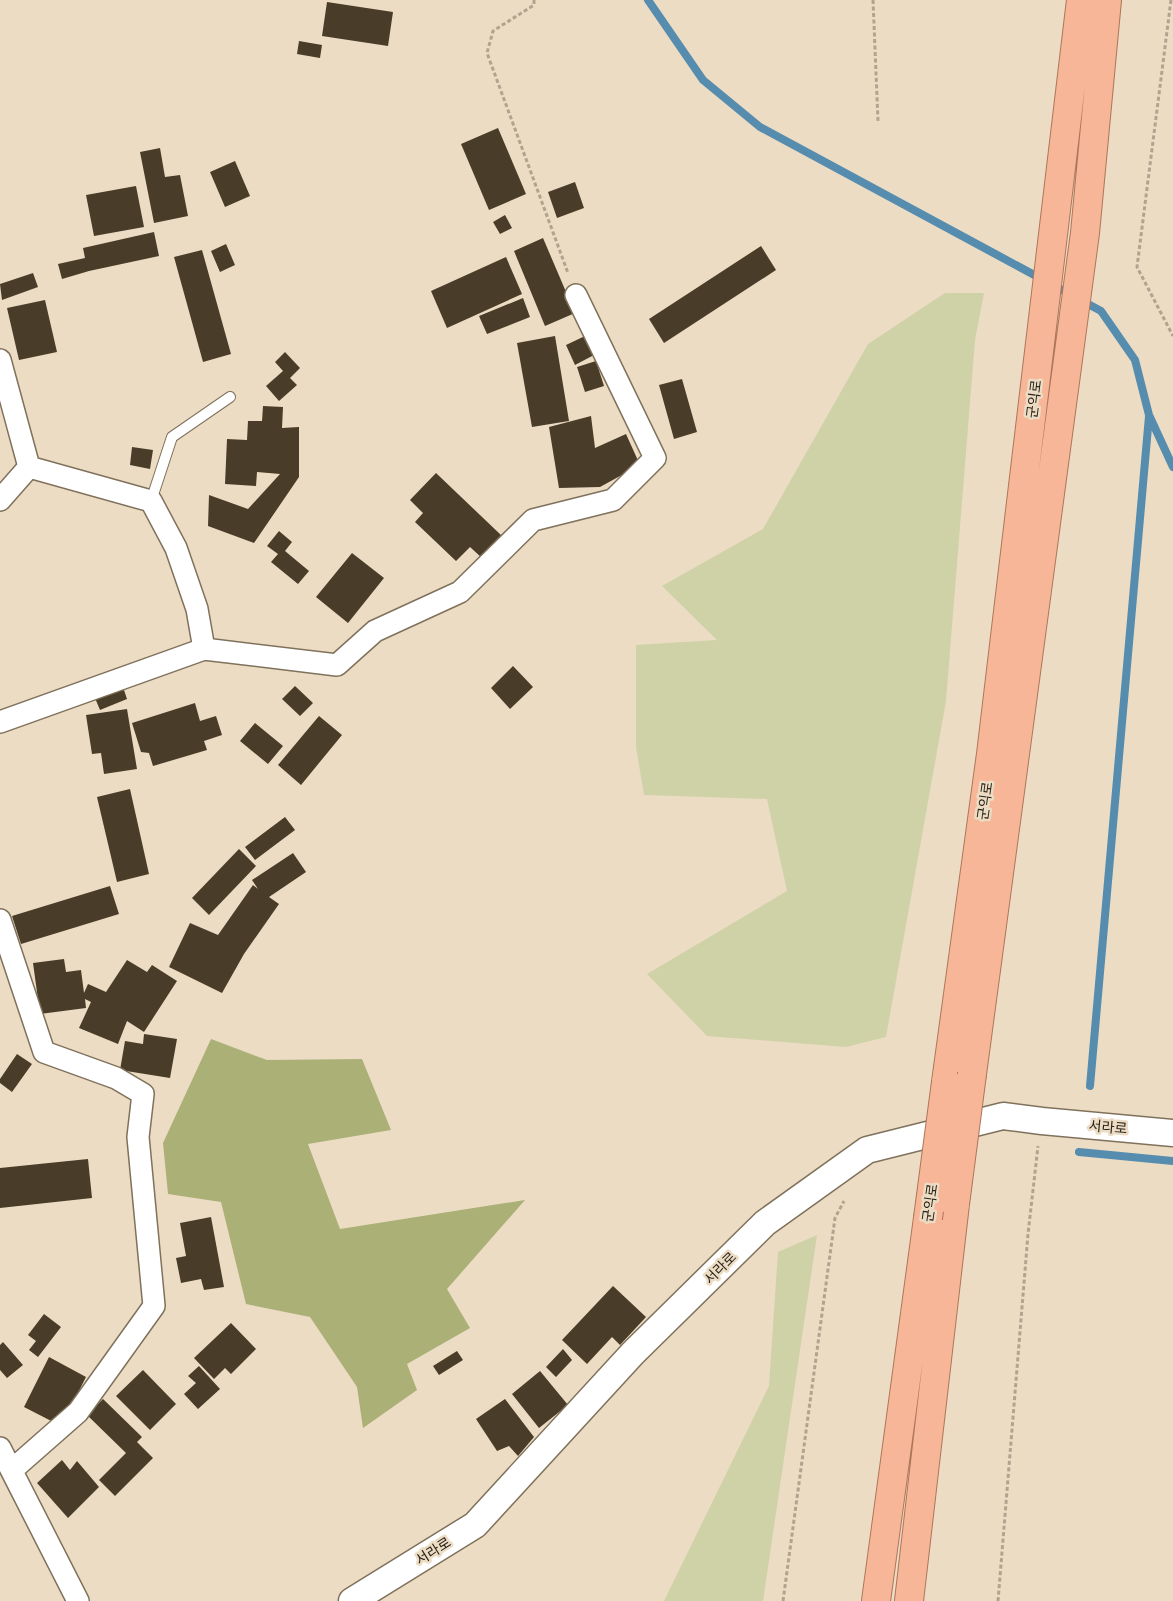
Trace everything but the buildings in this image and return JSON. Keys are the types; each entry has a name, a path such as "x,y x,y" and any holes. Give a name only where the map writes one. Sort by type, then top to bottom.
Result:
{"highway":[{"name":"군익로","path":"876,1601 992,744 1081,0"},
{"name":"군익로","path":"909,1601 955,1204 1084,233 1107,0"}],"street":[{"path":"0,722 204,649 337,665 375,632 460,592 532,520 613,500 655,458 576,295"},
{"path":"0,360 29,467"},
{"path":"29,467 151,502 176,548 197,609 204,649"},
{"path":"0,500 29,467"},
{"path":"0,920 44,1052 116,1078 143,1094 138,1137 154,1306 78,1412 6,1473"},
{"name":"서라로","path":"352,1601 475,1525 633,1353 765,1223 867,1150 1004,1116 1173,1133"},
{"path":"0,1448 6,1473 78,1601"}],"lane":[{"path":"151,502 172,437 230,397"}],"path":[{"path":"534,0 534,5 493,31 487,53 576,295"},
{"path":"873,0 878,121"},
{"path":"1171,0 1137,267 1173,336"},
{"path":"998,1601 1028,1234 1042,1121"},
{"path":"783,1601 836,1218 847,1192"}],"green space":[{"path":"945,293 984,293 975,340 946,701 886,1037 846,1047 707,1036 647,974 787,891 767,799 644,795 636,747 636,645 717,640 662,586 763,529 868,344"},
{"path":"211,1039 267,1060 362,1059 391,1130 308,1144 340,1229 525,1200 447,1289 470,1328 407,1364 417,1390 363,1428 357,1387 310,1317 246,1304 221,1202 168,1194 163,1143"},
{"path":"817,1235 763,1601 664,1601 769,1386 778,1252"}],"waterway":[{"path":"648,0 703,80 760,127 1101,311 1135,360 1149,415 1173,467"},
{"path":"1090,1086 1149,416"},
{"path":"1079,1152 1173,1161"}]}
